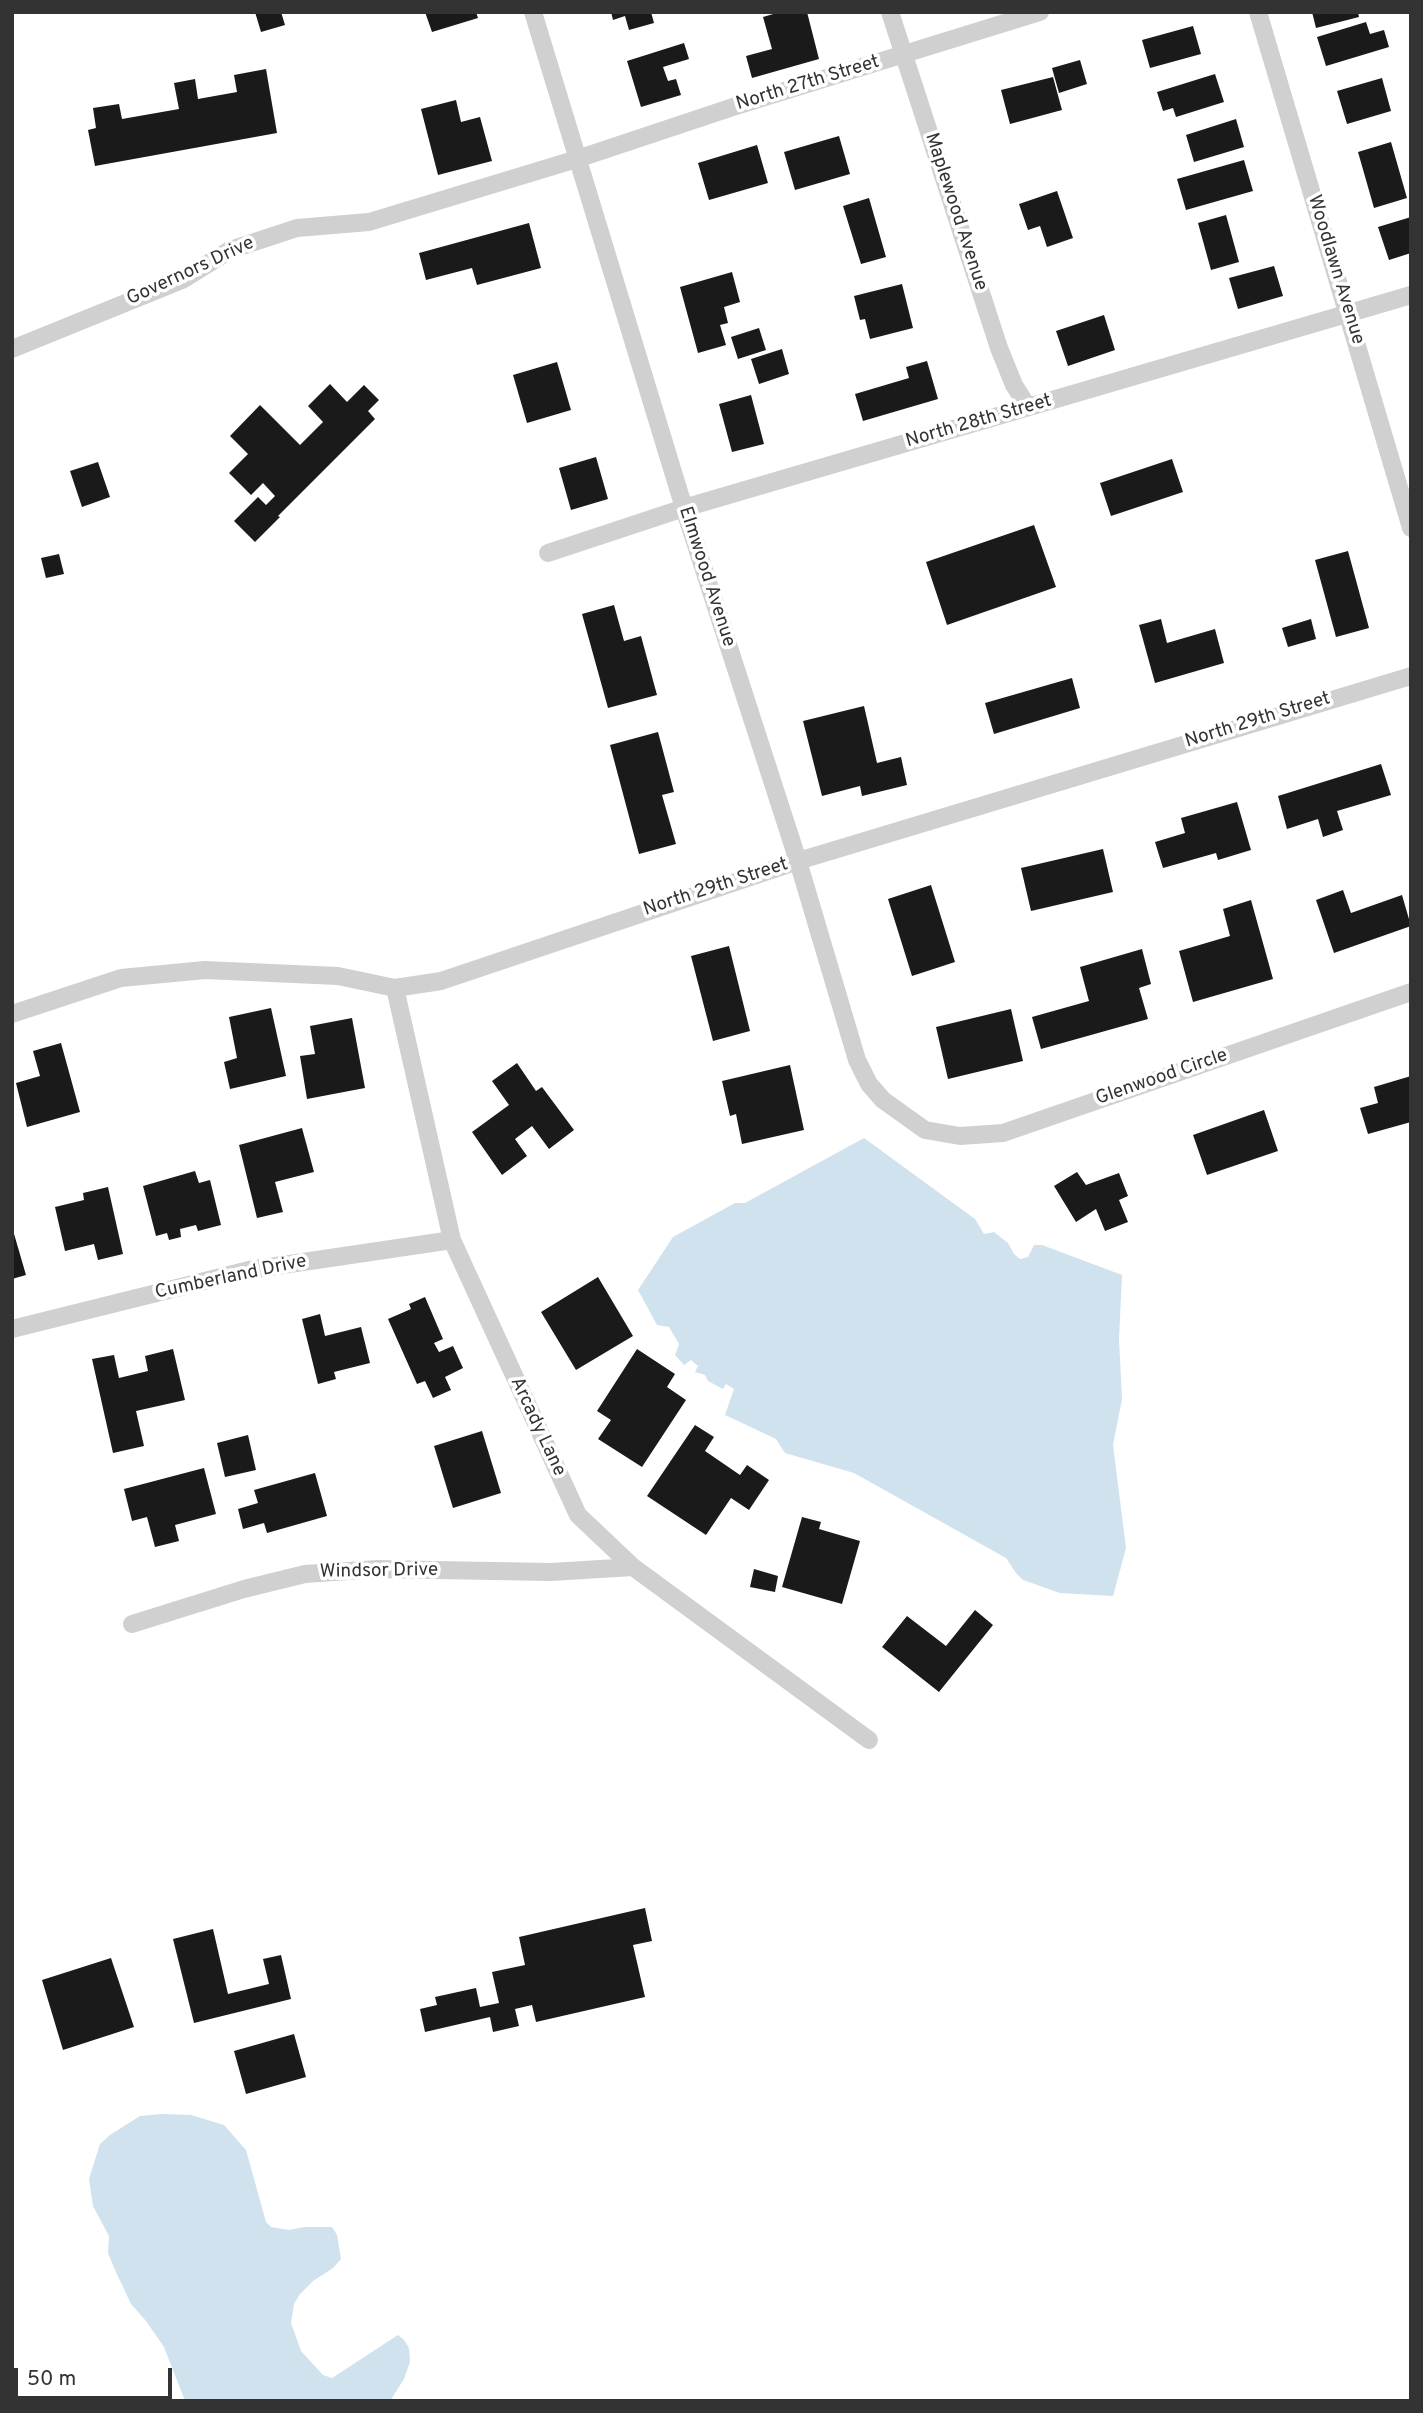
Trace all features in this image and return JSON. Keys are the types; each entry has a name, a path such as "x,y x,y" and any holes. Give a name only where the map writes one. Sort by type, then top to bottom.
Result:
{"street":[{"name":"Elmwood Avenue","path":"533,12 684,508 857,1060 869,1084 883,1100 911,1122"},
{"name":"Maplewood Avenue","path":"890,12 999,348 1014,385 1028,407"},
{"name":"North 27th Street","path":"577,159 736,106 1040,12"},
{"name":"Woodlawn Avenue","path":"1258,12 1411,528"},
{"name":"Governors Drive","path":"12,349 182,280 230,250 297,228 369,222 577,159"},
{"name":"North 28th Street","path":"548,553 684,508 1411,295"},
{"name":"North 29th Street","path":"12,1014 121,978 205,970 338,976 395,988 441,981 797,862 1411,676"},
{"name":"Arcady Lane","path":"395,988 452,1240 578,1514 633,1566 869,1740"},
{"name":"Glenwood Circle","path":"911,1122 925,1130 960,1136 1003,1133 1411,992"},
{"name":"Cumberland Drive","path":"12,1329 249,1270 452,1240"},
{"name":"Windsor Drive","path":"132,1625 305,1574 378,1569 551,1572 633,1566"}],"water":[{"path":"864,1138 975,1219 984,1234 994,1232 1008,1243 1020,1259 1028,1257 1034,1245 1042,1245 1122,1275 1119,1339 1122,1399 1113,1445 1126,1548 1113,1596 1060,1593 1023,1580 1006,1558 854,1473 785,1453 776,1439 725,1415 734,1389 726,1384 723,1389 708,1381 705,1375 695,1372 698,1366 691,1360 684,1365 675,1355 679,1344 669,1327 657,1325 638,1290 673,1237 735,1203 745,1203"},
{"path":"191,2115 224,2125 246,2150 266,2222 271,2227 289,2230 332,2227 337,2235 341,2259 300,2294 294,2304 291,2323 301,2351 323,2375 332,2378 398,2335 409,2348 410,2362 404,2379 390,2401 185,2401 164,2347 131,2304 115,2270 108,2253 109,2236 93,2206 89,2179 100,2144 110,2135 140,2116"}],"building":[{"path":"255,12 281,12 285,25 261,32"},
{"path":"425,12 476,12 478,18 432,32"},
{"path":"611,12 651,12 654,23 629,30 625,16 613,20"},
{"path":"780,12 807,12 819,59 752,78 746,56 772,49 763,17"},
{"path":"1312,12 1358,12 1359,17 1316,28"},
{"path":"1366,22 1370,34 1384,30 1389,47 1326,66 1317,37"},
{"path":"1193,26 1201,54 1150,68 1142,40"},
{"path":"684,43 689,59 663,67 668,81 676,79 681,95 641,107 627,61"},
{"path":"1080,60 1087,84 1059,93 1052,68"},
{"path":"266,69 277,133 95,166 88,130 96,128 93,108 119,104 122,119 179,109 174,83 195,79 198,99 237,92 234,75"},
{"path":"1215,74 1224,102 1176,117 1173,108 1163,111 1157,92"},
{"path":"1053,77 1062,110 1010,124 1001,90"},
{"path":"1382,78 1391,111 1347,124 1337,91"},
{"path":"456,100 461,122 480,117 492,161 438,175 421,109"},
{"path":"1236,119 1244,147 1194,162 1186,135"},
{"path":"839,136 850,174 795,190 784,152"},
{"path":"1391,142 1407,198 1374,208 1358,152"},
{"path":"757,145 768,183 709,200 698,163"},
{"path":"1244,160 1253,191 1186,210 1177,179"},
{"path":"1057,191 1073,238 1047,247 1040,226 1028,230 1019,204"},
{"path":"869,198 886,257 861,264 843,206"},
{"path":"1226,215 1239,262 1211,270 1198,223"},
{"path":"1411,217 1411,253 1389,260 1378,227"},
{"path":"529,223 541,268 477,285 472,268 426,280 419,253"},
{"path":"1274,266 1283,296 1238,309 1229,278"},
{"path":"732,272 740,302 724,307 728,323 720,325 726,345 698,353 680,287"},
{"path":"902,284 913,328 870,339 865,319 860,320 854,296"},
{"path":"1104,315 1115,350 1068,366 1056,331"},
{"path":"759,328 766,350 738,359 731,337"},
{"path":"782,349 789,374 759,384 751,359"},
{"path":"927,361 938,399 863,421 855,394 909,378 906,367"},
{"path":"557,362 571,410 527,423 513,375"},
{"path":"330,384 347,402 364,385 379,400 368,411 375,419 255,542 234,521 258,497 266,505 275,496 263,483 251,495 229,473 248,454 230,436 260,405 300,445 323,422 308,406"},
{"path":"751,395 764,444 732,452 719,404"},
{"path":"596,457 608,499 571,510 559,468"},
{"path":"1172,459 1183,492 1111,516 1100,483"},
{"path":"98,462 110,497 82,507 70,471"},
{"path":"1034,525 1056,587 947,625 926,562"},
{"path":"1348,551 1369,628 1336,637 1315,560"},
{"path":"59,554 64,574 46,578 41,558"},
{"path":"614,605 624,641 641,636 657,695 608,708 582,614"},
{"path":"1161,619 1167,643 1215,629 1224,663 1155,683 1139,625"},
{"path":"1311,619 1316,639 1288,647 1282,628"},
{"path":"1072,678 1080,708 994,734 985,703"},
{"path":"864,706 877,763 901,757 907,785 862,796 860,786 822,796 803,721"},
{"path":"658,732 674,792 662,795 676,844 639,854 610,745"},
{"path":"1381,764 1391,795 1337,811 1343,830 1323,837 1318,819 1287,829 1278,796"},
{"path":"1237,802 1251,850 1218,860 1216,853 1163,868 1155,842 1185,833 1181,818"},
{"path":"1103,849 1113,892 1031,911 1021,868"},
{"path":"931,885 955,962 912,976 888,899"},
{"path":"1343,890 1351,913 1402,895 1411,926 1334,953 1316,900"},
{"path":"1251,900 1273,979 1193,1002 1179,951 1230,936 1223,909"},
{"path":"729,946 750,1031 713,1041 691,956"},
{"path":"1142,949 1151,984 1139,988 1148,1019 1041,1049 1032,1017 1089,1001 1080,967"},
{"path":"271,1008 286,1076 230,1089 224,1062 237,1058 229,1017"},
{"path":"1011,1009 1023,1061 948,1079 936,1027"},
{"path":"352,1018 365,1088 307,1099 300,1056 315,1054 310,1026"},
{"path":"61,1043 80,1112 27,1127 16,1083 40,1076 33,1051"},
{"path":"517,1063 536,1091 542,1087 574,1130 549,1149 532,1126 515,1139 527,1156 502,1175 472,1132 509,1105 492,1081"},
{"path":"790,1065 804,1130 742,1144 736,1114 730,1116 722,1081"},
{"path":"1411,1076 1411,1122 1368,1134 1360,1108 1378,1103 1374,1087"},
{"path":"1264,1110 1278,1151 1207,1175 1193,1135"},
{"path":"302,1128 314,1172 275,1182 283,1212 257,1218 239,1145"},
{"path":"195,1171 199,1183 210,1180 221,1225 198,1231 196,1225 180,1229 181,1237 169,1240 167,1233 156,1236 143,1186"},
{"path":"1077,1172 1086,1185 1119,1173 1128,1196 1119,1200 1128,1222 1105,1231 1096,1209 1076,1222 1054,1186"},
{"path":"108,1187 123,1254 98,1260 94,1244 65,1251 55,1207 84,1200 83,1193"},
{"path":"12,1227 26,1275 12,1279"},
{"path":"598,1277 633,1336 576,1370 541,1312"},
{"path":"425,1297 443,1339 434,1343 439,1352 453,1346 463,1368 445,1377 451,1390 433,1398 425,1381 417,1384 388,1319 411,1309 409,1304"},
{"path":"320,1314 325,1336 361,1327 370,1363 334,1372 336,1379 318,1384 302,1319"},
{"path":"173,1349 185,1400 136,1411 144,1446 113,1453 92,1359 114,1355 119,1378 148,1371 145,1356"},
{"path":"637,1349 675,1374 667,1387 686,1400 642,1467 598,1439 611,1420 597,1411"},
{"path":"695,1425 714,1437 705,1451 740,1475 747,1465 769,1480 749,1510 731,1498 706,1535 647,1496"},
{"path":"482,1431 501,1493 453,1508 434,1446"},
{"path":"248,1435 256,1470 225,1477 217,1443"},
{"path":"204,1468 216,1514 175,1525 179,1541 155,1547 147,1517 132,1521 124,1489"},
{"path":"315,1473 327,1516 267,1533 264,1523 243,1529 238,1509 258,1503 254,1490"},
{"path":"802,1517 821,1522 819,1529 860,1541 842,1604 782,1587"},
{"path":"754,1569 778,1576 775,1592 750,1587"},
{"path":"975,1610 993,1625 939,1692 882,1647 907,1616 946,1646"},
{"path":"645,1908 652,1941 633,1945 645,1997 536,2022 532,2005 515,2009 519,2026 493,2032 490,2017 425,2032 420,2009 437,2005 435,1997 476,1988 480,2007 499,2003 492,1972 525,1965 519,1937"},
{"path":"213,1929 228,1994 269,1984 263,1959 281,1955 291,1999 194,2023 173,1939"},
{"path":"111,1958 134,2027 63,2050 42,1980"},
{"path":"294,2034 306,2077 246,2094 234,2051"}]}
